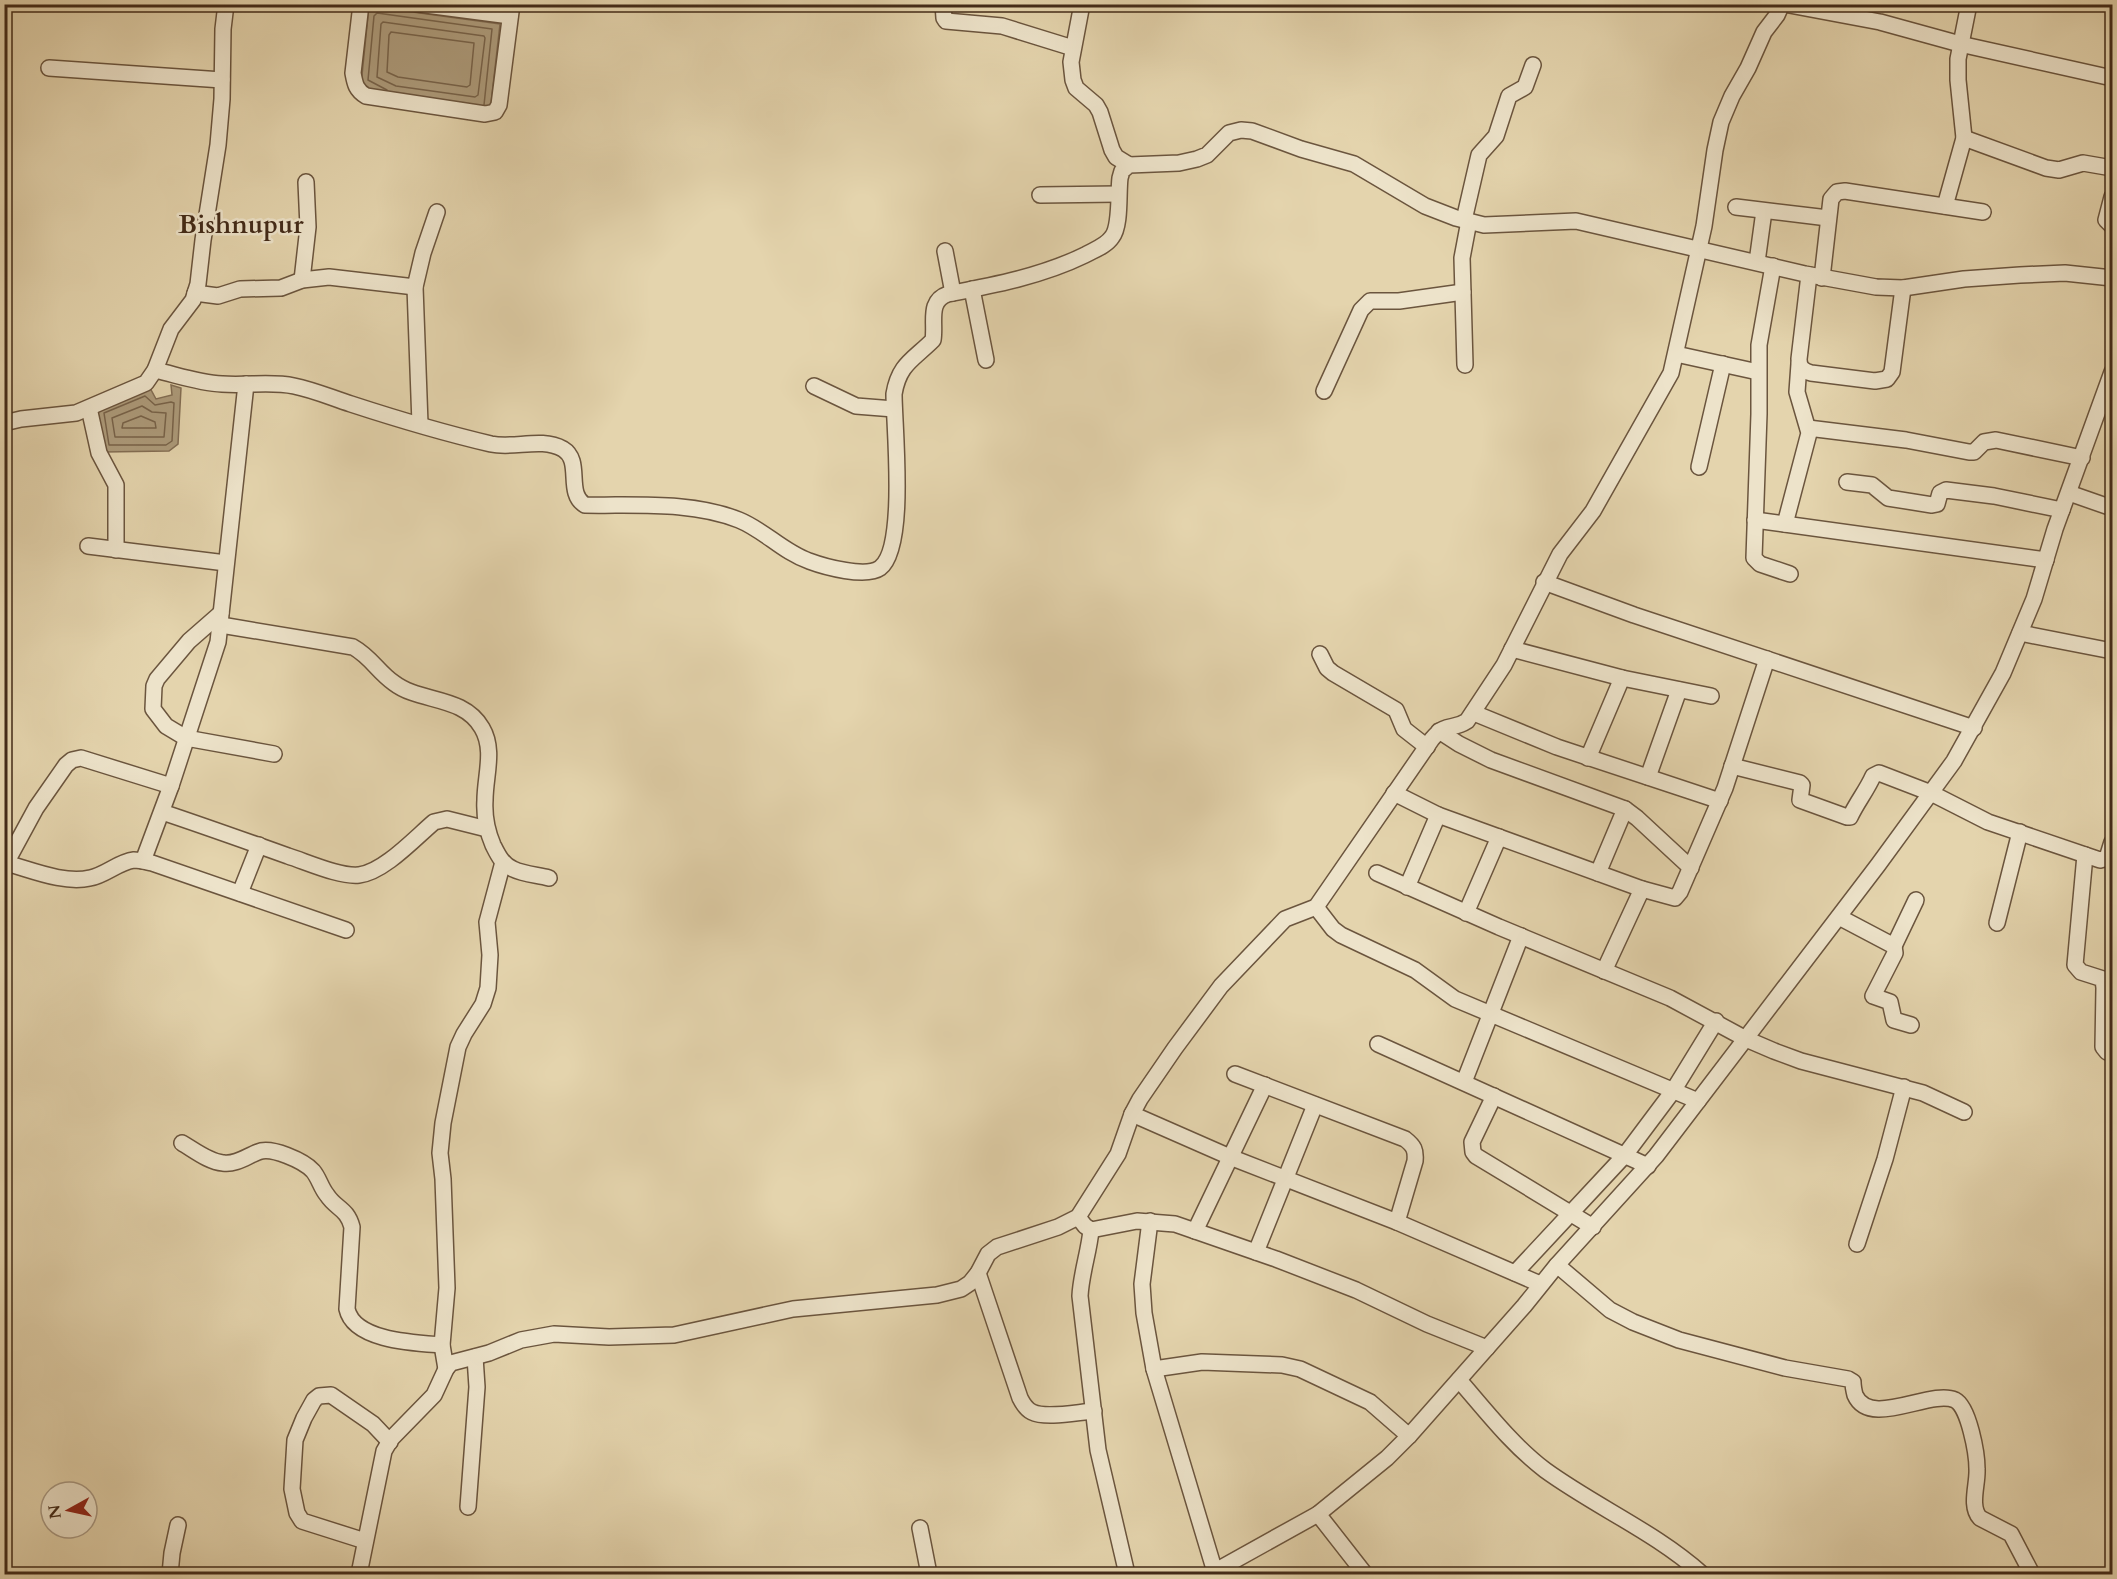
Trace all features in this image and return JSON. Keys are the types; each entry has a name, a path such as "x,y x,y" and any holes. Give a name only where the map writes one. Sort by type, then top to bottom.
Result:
{"street":[{"path":"4,423 65,415 88,408 146,383 155,370 171,328 193,300 198,284 202,240 218,145 226,4"},
{"path":"361,4 353,73 359,92 366,96 485,114 495,112 499,105 511,10 417,4"},
{"path":"943,4 946,21 1002,26 1073,48"},
{"path":"1082,4 1071,62 1076,88 1096,105 1112,150 1116,157 1129,165 1179,163 1197,159 1207,155 1229,133 1252,130 1302,149 1354,164 1425,206 1484,225 1576,221 1815,276 1876,287 1903,288 1964,279 2065,273 2112,278"},
{"path":"359,1575 384,1451 434,1395 451,1363 538,1336 554,1334 637,1338 674,1335 794,1309 937,1295 960,1289 970,1283 988,1254 997,1247 1058,1227 1078,1217 1118,1154 1132,1114 1175,1048 1221,986 1285,920 1316,908 1439,730 1446,726 1461,725 1467,721 1490,689 1560,554 1593,511 1671,373 1699,249 1714,150 1722,122 1732,96 1764,32 1783,4 1880,22 1960,44 2112,78"},
{"path":"1945,206 1965,138 1958,80 1960,44 1969,4"},
{"path":"1465,365 1463,247 1479,155 1496,136 1509,96 1525,87 1533,65"},
{"path":"49,68 222,80"},
{"path":"1965,138 2046,168 2059,170 2083,163 2112,168"},
{"path":"155,370 220,384 277,383 298,387 494,444 545,444 561,448 569,453 576,494 579,501 585,505 664,506 723,515 741,521 785,550 808,561 835,569 874,571 882,567 889,556 896,533 894,409 897,378 902,368 933,340 935,302 941,296 1049,271 1102,246 1112,238 1117,228 1118,194 1122,171 1129,165"},
{"path":"302,280 308,227 306,182"},
{"path":"1785,524 1804,456 1808,428 1797,392 1799,364 1833,195 1840,191 1983,212"},
{"path":"1040,195 1118,194"},
{"path":"2112,197 2106,220 2112,226"},
{"path":"1736,207 1828,218"},
{"path":"1757,262 1764,210"},
{"path":"420,424 415,287 423,253 437,212"},
{"path":"945,251 953,293"},
{"path":"1773,266 1759,345 1756,561 1790,574"},
{"path":"195,293 218,296 240,289 281,288 302,280 329,277 415,287"},
{"path":"1799,364 1810,373 1875,381 1887,379 1892,372 1903,288"},
{"path":"972,289 986,360"},
{"path":"1324,391 1365,304 1370,301 1399,301 1463,292"},
{"path":"1676,354 1758,372"},
{"path":"1699,467 1723,364"},
{"path":"1150,1221 1142,1284 1144,1313 1154,1369 1213,1574 1318,1514 1387,1458 1409,1436 1460,1380 1540,1284 1648,1166 1839,916 1954,761 2003,673 2034,599 2062,510 2112,372"},
{"path":"142,861 162,812 218,642 246,384"},
{"path":"814,386 856,406 894,409"},
{"path":"88,408 99,453 116,485 116,550"},
{"path":"1808,428 1906,440 1969,452 1974,452 1988,441 1996,440 2082,458"},
{"path":"1847,482 1872,485 1888,498 1932,505 1937,504 1940,493 1946,490 1994,496 2062,510"},
{"path":"2069,493 2112,508"},
{"path":"1755,520 2046,560"},
{"path":"88,546 225,563"},
{"path":"1544,582 1634,615 1974,728"},
{"path":"274,754 186,738 166,726 153,709 154,686 189,641 221,619 352,647 365,653 394,684 459,707 470,714 482,727 488,743 484,800 488,830 499,858 514,870 549,878"},
{"path":"2020,633 2112,651"},
{"path":"1512,649 1622,678 1711,696"},
{"path":"1320,654 1327,668 1333,673 1396,710 1404,729 1427,747"},
{"path":"1394,793 1438,815 1642,889 1676,898 1720,801 1767,659"},
{"path":"1588,758 1622,678"},
{"path":"1648,777 1679,690"},
{"path":"1474,713 1557,747 1720,801"},
{"path":"1439,730 1459,744 1491,760 1624,809 1638,818 1691,868"},
{"path":"171,786 81,758 72,759 36,808 5,865 68,879 88,879 134,860 153,863 346,930"},
{"path":"1732,766 1800,783 1802,785 1800,800 1846,817 1850,817 1858,800 1869,787 1873,776 1882,774 1930,793 1978,818 2100,860 2106,860 2112,844"},
{"path":"1598,873 1624,809"},
{"path":"162,812 343,874 358,875 372,872 434,822 441,819 488,830"},
{"path":"1407,887 1438,815"},
{"path":"1997,923 2020,832"},
{"path":"1466,913 1499,837"},
{"path":"240,893 258,845"},
{"path":"2085,855 2075,965 2081,972 2103,979 2103,1047 2112,1054"},
{"path":"446,1369 442,1345 447,1288 440,1153 443,1123 458,1047 483,1004 488,988 490,955 487,922 503,862"},
{"path":"1377,873 1466,913 1670,998 1746,1039 1801,1061 1923,1093 1964,1112"},
{"path":"1605,971 1642,889"},
{"path":"1911,1025 1894,1020 1890,1002 1873,996 1895,953 1894,946 1916,900"},
{"path":"1316,908 1341,935 1415,970 1455,999 1698,1101"},
{"path":"1839,916 1894,946"},
{"path":"1464,1082 1521,936"},
{"path":"1515,1273 1625,1155 1673,1091 1716,1022"},
{"path":"1378,1044 1648,1166"},
{"path":"1235,1074 1405,1139 1412,1144 1416,1151 1415,1161 1397,1222"},
{"path":"1195,1231 1265,1085"},
{"path":"1857,1244 1885,1159 1904,1087"},
{"path":"1494,1096 1472,1142 1473,1152 1593,1227"},
{"path":"1256,1252 1315,1105"},
{"path":"1132,1114 1230,1157 1397,1222 1540,1284"},
{"path":"182,1143 221,1163 230,1164 263,1150 279,1152 313,1171 328,1198 345,1211 350,1218 352,1227 347,1309 354,1324 364,1330 404,1342 442,1345"},
{"path":"1078,1217 1091,1230 1150,1221 1175,1224 1356,1290 1427,1324 1487,1348"},
{"path":"1091,1230 1080,1296 1098,1450 1127,1575"},
{"path":"1557,1265 1610,1310 1633,1322 1679,1340 1746,1358 1848,1379 1853,1382 1856,1396 1862,1404 1878,1409 1894,1409 1911,1403 1936,1399 1957,1401 1967,1417 1975,1454 1976,1513 1980,1518 2011,1534 2028,1572"},
{"path":"978,1273 1024,1406 1040,1415 1094,1411"},
{"path":"468,1507 477,1387 475,1357"},
{"path":"1154,1369 1202,1362 1282,1365 1300,1369 1370,1402 1409,1436"},
{"path":"1460,1380 1509,1437 1538,1464 1593,1502 1656,1538 1702,1575"},
{"path":"365,1540 302,1521 297,1513 292,1489 296,1434 314,1400 319,1396 331,1395 373,1424 390,1442"},
{"path":"1318,1514 1365,1575"},
{"path":"170,1575 178,1526"},
{"path":"920,1528 928,1575"}],"water":[{"path":"369,6 500,24 490,112 392,99 361,85"},
{"path":"171,385 181,388 178,444 169,451 104,452 96,409 150,388 156,399 172,395"}],"district":[{"name":"Bishnupur","path":"241,224"}]}
